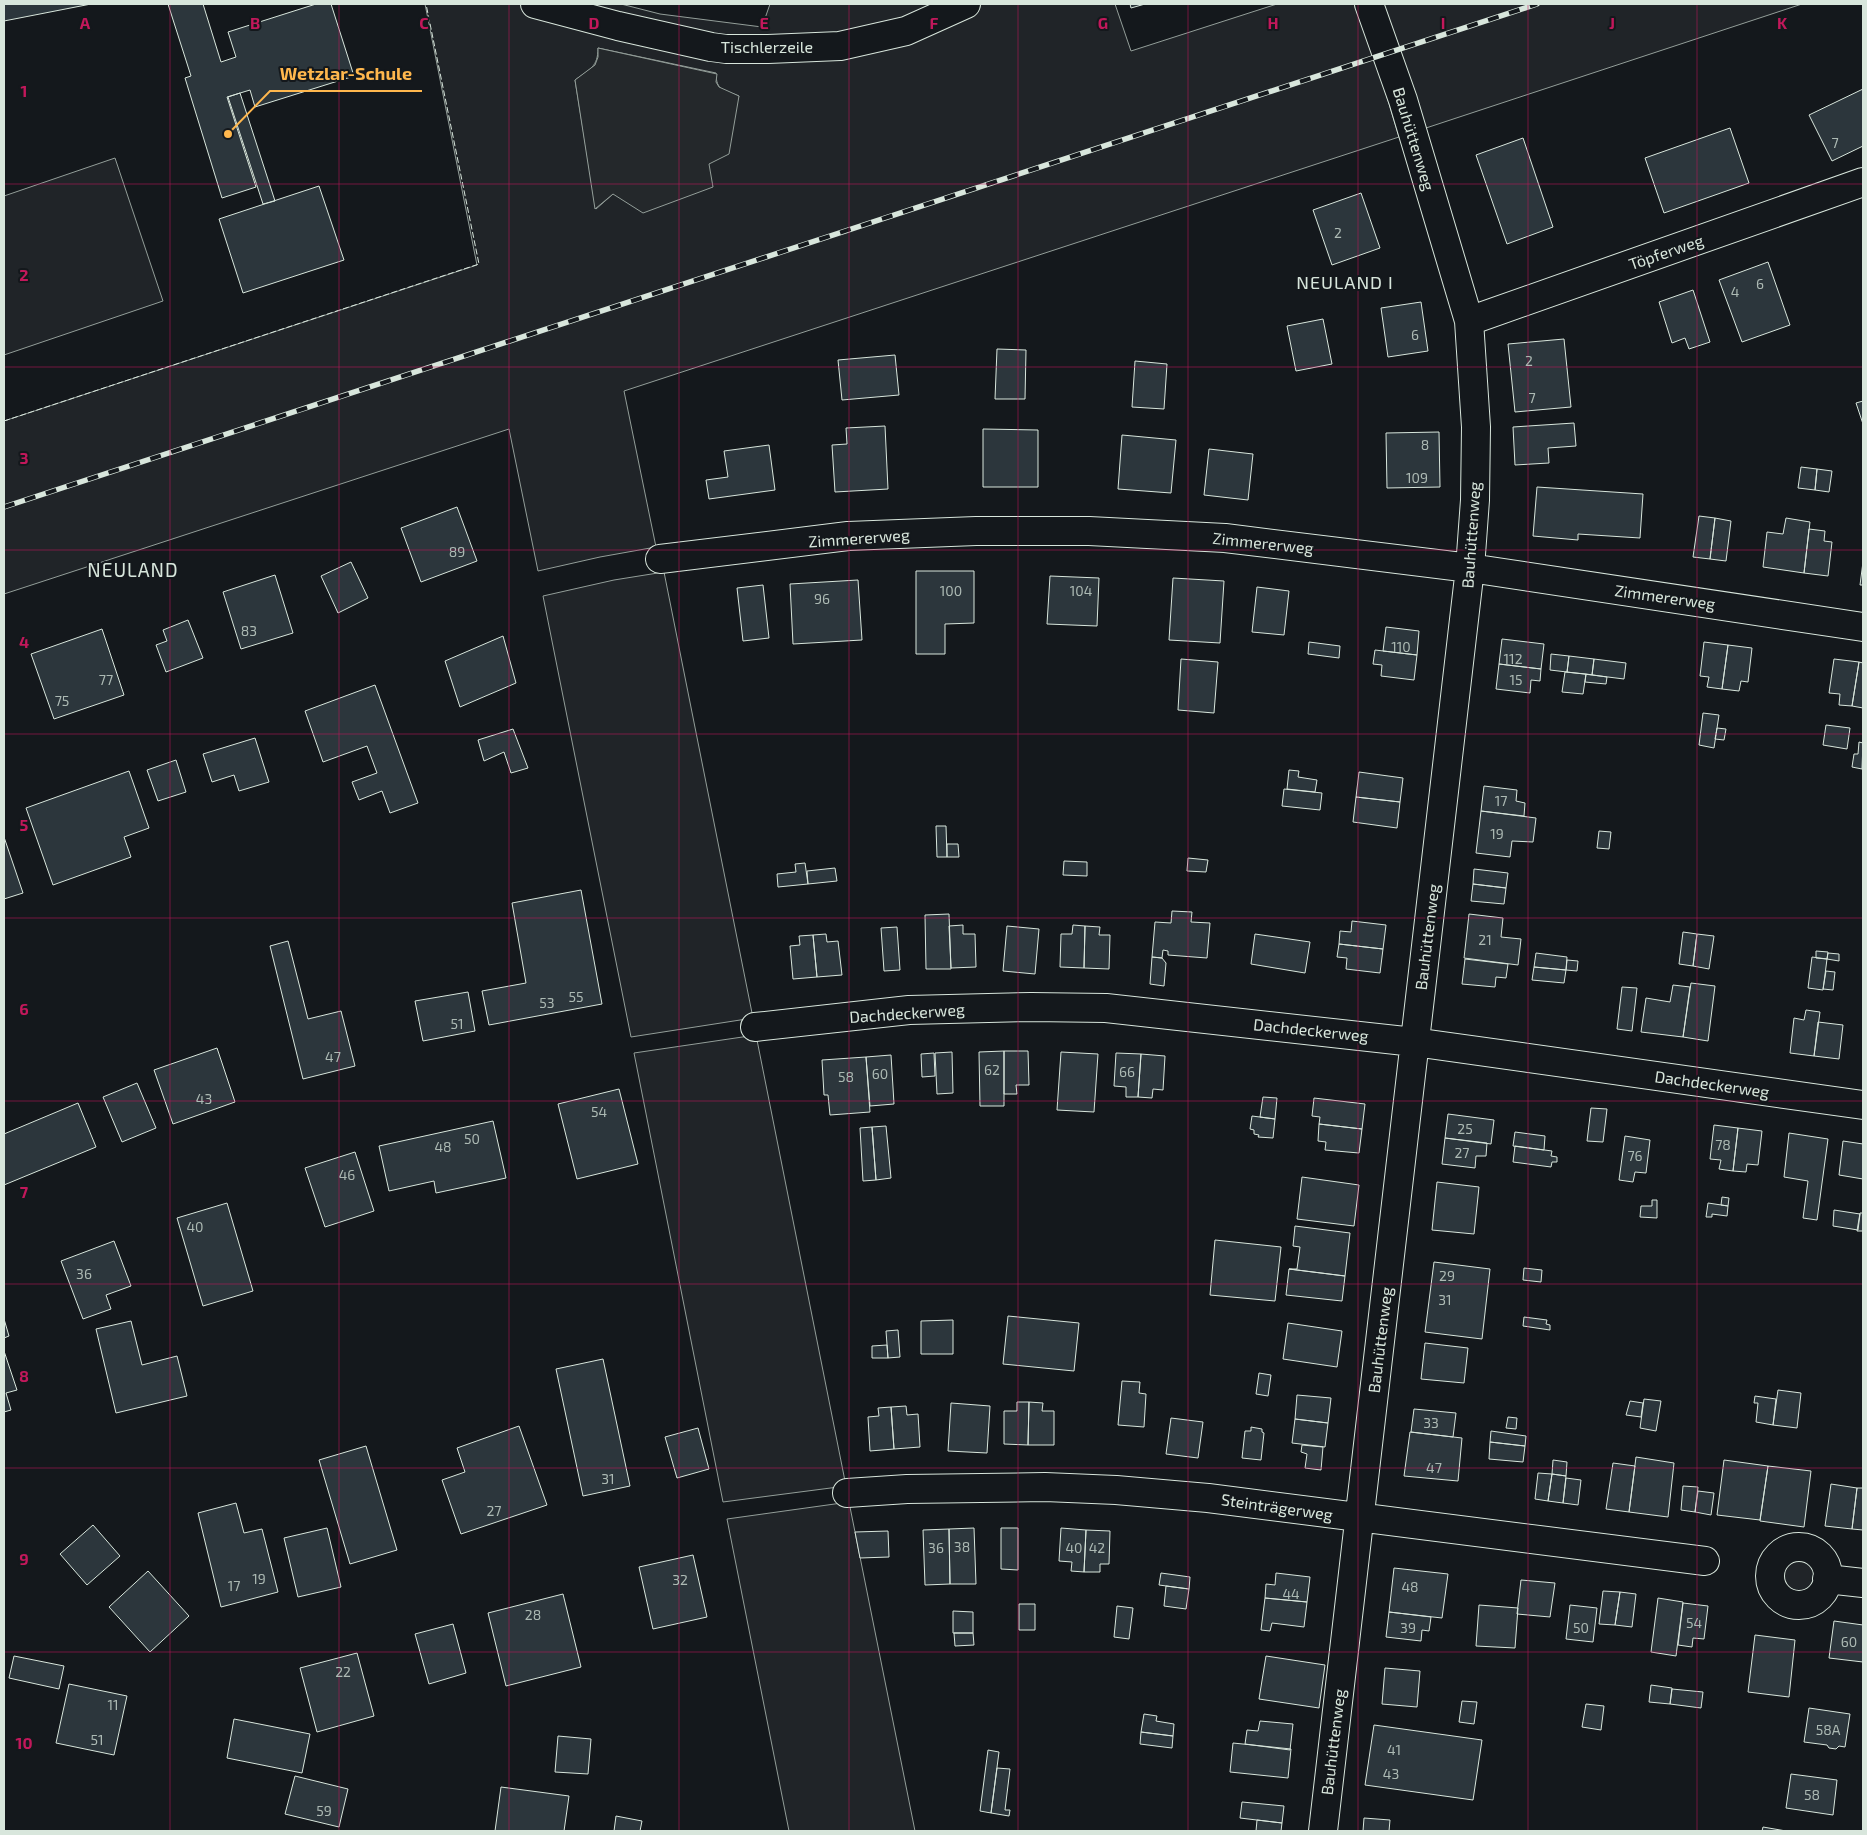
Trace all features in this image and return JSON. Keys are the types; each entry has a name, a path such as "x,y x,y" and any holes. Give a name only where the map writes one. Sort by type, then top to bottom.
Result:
{"street":[{"name":"Tischlerzeile","path":"535,4 618,26 726,49 840,46 906,31 966,4"},
{"name":"Bauhüttenweg","path":"1323,1831 1470,568 1475,500 1476,427 1469,321 1387,53 1369,4"},
{"name":"Töpferweg","path":"1469,321 1863,182"},
{"name":"Zimmererweg","path":"660,559 848,536 976,531 1088,530 1225,538 1470,568 1863,627"},
{"name":"Dachdeckerweg","path":"755,1026 909,1010 1031,1007 1106,1008 1414,1042 1863,1105"},
{"name":"Steinträgerweg","path":"847,1493 937,1488 1045,1487 1098,1489 1208,1498 1705,1561"},
{"path":"1827,1579 1863,1583"}],"shaded area":[{"path":"425,4 621,4 660,14 762,27 770,4 1115,4 1131,51 1277,4 1359,4 1399,137 624,391 656,547 538,571 509,429 4,594 4,421 477,265","holes":["598,48 716,73 719,87 739,96 709,164 613,194 596,209 575,80 595,64"]},
{"path":"1378,4 1802,4 1423,129"},
{"path":"598,48 717,74 716,82 719,87 739,96 729,154 709,164 713,187 643,213 613,194 595,209 575,80 595,65 598,57"},
{"path":"115,158 163,301 4,355 4,196"},
{"path":"664,572 753,1018 631,1037 543,596 614,580"},
{"path":"756,1035 846,1486 723,1502 634,1053"},
{"path":"849,1502 915,1831 789,1831 727,1519"},
{"path":"1800,1556 1814,1562 1820,1576 1814,1590 1800,1596 1786,1590 1780,1576 1786,1562"}],"building":[{"path":"4,4 91,4 4,21"},
{"path":"168,4 203,4 221,62 236,57 228,32 316,4 331,4 354,76 255,107 250,90 227,97 256,187 222,198 185,78 191,76"},
{"path":"1130,4 1145,4 1131,8"},
{"path":"1863,89 1863,146 1832,161 1809,115"},
{"path":"240,93 275,201 263,204 228,97"},
{"path":"1730,128 1749,183 1664,213 1645,158"},
{"path":"1523,138 1553,227 1507,244 1476,155"},
{"path":"319,186 344,260 243,293 219,219"},
{"path":"1361,193 1380,248 1332,265 1313,210"},
{"path":"1768,262 1790,325 1742,342 1719,280"},
{"path":"1693,290 1710,342 1689,349 1685,338 1672,343 1659,302"},
{"path":"1421,302 1428,351 1388,357 1381,308"},
{"path":"1323,319 1332,364 1296,371 1287,326"},
{"path":"1564,339 1571,407 1515,412 1508,344"},
{"path":"997,349 1026,350 1025,399 995,399"},
{"path":"895,355 899,395 842,400 838,360"},
{"path":"1135,361 1167,364 1164,409 1132,407"},
{"path":"1863,401 1863,424 1856,403"},
{"path":"1574,423 1576,446 1548,448 1549,463 1515,465 1513,427"},
{"path":"885,426 888,489 835,492 832,445 847,444 846,428"},
{"path":"983,429 1038,430 1038,487 983,487"},
{"path":"1439,432 1440,487 1387,488 1386,433"},
{"path":"1122,435 1176,440 1171,493 1118,489"},
{"path":"769,445 775,490 709,499 706,480 728,477 724,451"},
{"path":"1209,449 1253,454 1248,500 1204,495"},
{"path":"1801,467 1817,469 1815,490 1798,488"},
{"path":"1817,469 1832,471 1829,492 1815,490"},
{"path":"1537,487 1643,494 1640,538 1578,534 1578,540 1533,536"},
{"path":"457,507 477,561 421,582 401,528"},
{"path":"1699,516 1715,518 1710,559 1693,557"},
{"path":"1715,518 1731,521 1726,561 1710,559"},
{"path":"1786,518 1810,522 1804,573 1763,567 1767,532 1783,534"},
{"path":"1809,529 1825,531 1824,541 1832,542 1828,576 1804,573"},
{"path":"351,562 368,598 338,613 321,576"},
{"path":"1863,562 1863,585 1860,585"},
{"path":"916,571 974,571 974,623 945,624 945,654 916,654"},
{"path":"275,575 293,633 241,649 223,592"},
{"path":"1050,576 1099,578 1097,626 1047,624"},
{"path":"1173,578 1224,581 1220,643 1169,640"},
{"path":"858,580 862,640 793,644 790,584"},
{"path":"763,585 769,638 743,641 737,588"},
{"path":"1257,587 1289,591 1284,635 1252,632"},
{"path":"188,620 203,658 166,672 156,645 167,641 163,630"},
{"path":"1386,627 1419,631 1417,655 1383,651"},
{"path":"102,629 124,695 54,719 31,654"},
{"path":"503,636 516,683 460,707 445,661"},
{"path":"1502,639 1544,644 1541,669 1499,664"},
{"path":"1309,642 1340,646 1339,658 1308,654"},
{"path":"1704,642 1728,645 1722,689 1707,687 1709,677 1700,676"},
{"path":"1728,645 1752,648 1748,682 1741,681 1739,691 1722,689"},
{"path":"1375,650 1417,655 1414,680 1381,676 1382,665 1373,664"},
{"path":"1551,654 1569,656 1567,672 1550,670"},
{"path":"1569,656 1594,659 1592,675 1567,672"},
{"path":"1181,659 1218,662 1214,713 1178,710"},
{"path":"1594,659 1626,663 1624,679 1592,675"},
{"path":"1834,659 1859,662 1852,706 1839,705 1840,694 1829,693"},
{"path":"1859,662 1863,663 1863,708 1852,706"},
{"path":"1499,664 1541,669 1540,681 1531,680 1530,693 1496,689"},
{"path":"1565,672 1586,674 1583,694 1562,692"},
{"path":"1586,674 1607,677 1606,684 1585,682"},
{"path":"375,685 418,803 390,813 382,791 359,800 352,782 377,773 367,746 323,762 305,711"},
{"path":"1703,713 1719,715 1714,748 1699,745"},
{"path":"1826,725 1850,728 1847,749 1823,745"},
{"path":"1717,728 1726,729 1724,740 1715,739"},
{"path":"513,729 528,768 511,773 504,752 484,761 478,740"},
{"path":"255,738 269,782 239,791 234,775 212,782 203,754"},
{"path":"1859,742 1863,743 1862,769 1852,767 1854,754 1858,754"},
{"path":"176,760 186,792 158,801 147,770"},
{"path":"1289,770 1299,771 1298,777 1317,780 1315,792 1287,789"},
{"path":"129,771 149,828 124,837 131,857 53,885 26,808"},
{"path":"1359,772 1403,778 1400,802 1356,797"},
{"path":"1484,786 1517,790 1516,801 1525,803 1524,816 1481,811"},
{"path":"1284,789 1322,793 1320,810 1282,806"},
{"path":"1356,797 1400,802 1397,828 1353,822"},
{"path":"1481,811 1536,818 1533,842 1512,841 1510,857 1476,853"},
{"path":"936,826 946,826 947,857 937,857"},
{"path":"1599,831 1611,832 1609,849 1597,848"},
{"path":"4,837 23,893 4,899"},
{"path":"947,844 958,844 959,857 947,857"},
{"path":"1188,858 1208,860 1206,872 1187,871"},
{"path":"1064,861 1087,862 1087,876 1063,875"},
{"path":"805,863 808,884 778,887 777,874 796,872 795,864"},
{"path":"835,868 837,881 808,884 807,871"},
{"path":"1474,869 1508,873 1506,888 1473,884"},
{"path":"1473,884 1506,888 1504,904 1471,901"},
{"path":"581,890 602,1004 489,1025 482,991 526,983 512,903"},
{"path":"1172,911 1192,912 1191,922 1210,923 1207,958 1168,955 1168,951 1163,950 1162,958 1152,957 1155,922 1171,923"},
{"path":"949,914 951,969 926,969 925,915"},
{"path":"1469,914 1503,918 1501,937 1521,939 1518,965 1464,958"},
{"path":"1352,921 1386,925 1383,949 1339,944 1340,931 1351,932"},
{"path":"963,925 963,934 975,934 976,967 951,968 949,926"},
{"path":"1073,925 1085,926 1084,968 1060,967 1061,934 1072,934"},
{"path":"1007,926 1039,929 1035,974 1003,971"},
{"path":"1085,926 1100,927 1099,935 1110,935 1109,969 1084,968"},
{"path":"897,927 900,970 884,971 881,928"},
{"path":"1683,932 1697,934 1693,966 1679,964"},
{"path":"826,934 827,942 838,941 842,975 817,977 813,935"},
{"path":"1255,934 1310,942 1305,973 1251,964"},
{"path":"1697,934 1714,936 1709,969 1693,966"},
{"path":"813,935 817,977 793,979 790,946 800,945 799,936"},
{"path":"288,941 308,1019 341,1011 355,1066 303,1079 270,946"},
{"path":"1339,944 1383,949 1380,973 1346,969 1347,958 1337,957"},
{"path":"1816,951 1828,952 1827,959 1816,958"},
{"path":"1536,953 1567,957 1566,970 1534,967"},
{"path":"1828,953 1839,954 1839,961 1827,959"},
{"path":"1152,957 1162,958 1166,963 1164,986 1150,984"},
{"path":"1812,957 1827,959 1823,990 1808,988"},
{"path":"1465,959 1508,964 1506,978 1496,977 1495,987 1462,984"},
{"path":"1567,960 1578,961 1577,971 1566,970"},
{"path":"1534,967 1566,970 1564,983 1532,980"},
{"path":"1826,971 1835,972 1833,990 1823,989"},
{"path":"1691,983 1715,986 1708,1041 1683,1037"},
{"path":"1673,985 1690,987 1683,1037 1641,1032 1646,998 1670,1002"},
{"path":"1622,987 1637,988 1632,1031 1617,1029"},
{"path":"468,992 475,1031 423,1041 415,1001"},
{"path":"1806,1010 1820,1012 1814,1056 1790,1053 1794,1018 1804,1020"},
{"path":"1818,1022 1843,1025 1839,1059 1814,1056"},
{"path":"217,1048 235,1102 173,1124 154,1070"},
{"path":"1004,1051 1028,1051 1029,1085 1016,1085 1017,1094 1004,1094"},
{"path":"1004,1051 1004,1106 980,1106 979,1052"},
{"path":"952,1052 953,1093 937,1094 935,1053"},
{"path":"1061,1052 1098,1054 1094,1112 1057,1110"},
{"path":"934,1053 935,1076 922,1077 921,1054"},
{"path":"1116,1053 1141,1054 1138,1097 1126,1097 1126,1087 1114,1086"},
{"path":"1141,1054 1165,1056 1163,1090 1153,1089 1152,1098 1138,1097"},
{"path":"891,1055 894,1104 870,1106 866,1057"},
{"path":"866,1057 870,1112 830,1115 828,1095 824,1095 822,1060"},
{"path":"137,1083 156,1128 122,1142 103,1097"},
{"path":"619,1089 638,1164 577,1179 558,1104"},
{"path":"1263,1097 1277,1098 1275,1119 1260,1117"},
{"path":"1314,1098 1365,1104 1362,1129 1319,1124 1320,1117 1312,1116"},
{"path":"78,1103 96,1147 4,1185 4,1134"},
{"path":"1591,1108 1607,1109 1603,1142 1587,1141"},
{"path":"1448,1114 1494,1120 1491,1144 1445,1138"},
{"path":"1252,1116 1275,1119 1273,1138 1258,1137 1259,1135 1254,1134 1254,1130 1250,1129"},
{"path":"493,1121 506,1178 436,1193 434,1181 389,1191 379,1146"},
{"path":"1319,1124 1362,1129 1359,1153 1325,1150 1326,1142 1318,1141"},
{"path":"1714,1125 1738,1128 1733,1171 1719,1169 1721,1160 1710,1159"},
{"path":"886,1126 891,1178 876,1180 872,1127"},
{"path":"872,1127 876,1180 863,1181 860,1128"},
{"path":"1738,1128 1762,1131 1758,1165 1747,1164 1746,1172 1733,1171"},
{"path":"1515,1132 1545,1136 1544,1150 1513,1146"},
{"path":"1789,1133 1828,1139 1817,1220 1803,1218 1808,1181 1784,1177"},
{"path":"1625,1136 1650,1140 1646,1173 1635,1172 1633,1182 1619,1180"},
{"path":"1445,1138 1487,1143 1486,1156 1476,1156 1475,1168 1442,1164"},
{"path":"1843,1141 1863,1144 1863,1179 1839,1175"},
{"path":"1515,1146 1552,1151 1551,1156 1557,1157 1557,1162 1552,1162 1551,1167 1513,1162"},
{"path":"355,1152 374,1211 325,1227 305,1168"},
{"path":"1302,1177 1359,1185 1354,1226 1297,1219"},
{"path":"1437,1182 1479,1187 1474,1234 1432,1230"},
{"path":"1722,1197 1729,1198 1728,1206 1721,1205"},
{"path":"1652,1200 1657,1200 1657,1218 1640,1217 1641,1206 1652,1206"},
{"path":"227,1203 253,1291 203,1306 177,1218"},
{"path":"1708,1203 1728,1206 1727,1216 1712,1214 1712,1217 1706,1217"},
{"path":"1834,1210 1860,1214 1858,1230 1833,1226"},
{"path":"1860,1213 1863,1213 1863,1231 1857,1231"},
{"path":"1295,1226 1350,1233 1345,1276 1289,1269 1297,1269 1300,1247 1293,1246"},
{"path":"1215,1240 1281,1247 1275,1301 1210,1295"},
{"path":"114,1241 131,1286 106,1295 111,1309 83,1319 61,1261"},
{"path":"1434,1262 1490,1269 1482,1339 1425,1332"},
{"path":"1524,1268 1542,1270 1541,1282 1523,1280"},
{"path":"1289,1269 1345,1276 1342,1301 1286,1295"},
{"path":"1008,1316 1079,1323 1074,1371 1003,1364"},
{"path":"1524,1317 1547,1320 1546,1324 1550,1325 1550,1330 1523,1326"},
{"path":"4,1319 9,1336 4,1338"},
{"path":"953,1320 953,1354 921,1354 921,1321"},
{"path":"131,1321 142,1365 177,1356 187,1396 116,1413 96,1329"},
{"path":"1288,1323 1342,1331 1337,1367 1283,1359"},
{"path":"898,1330 900,1357 888,1358 886,1331"},
{"path":"1425,1343 1468,1348 1464,1383 1421,1379"},
{"path":"887,1345 888,1358 872,1358 872,1346"},
{"path":"4,1351 17,1390 6,1393 11,1410 4,1412"},
{"path":"603,1359 630,1486 583,1496 556,1369"},
{"path":"1259,1373 1271,1375 1268,1396 1256,1394"},
{"path":"1122,1381 1140,1382 1139,1393 1146,1394 1144,1427 1118,1425"},
{"path":"1778,1390 1801,1393 1797,1428 1773,1425"},
{"path":"1297,1395 1331,1398 1328,1423 1295,1419"},
{"path":"1755,1396 1776,1399 1773,1425 1756,1422 1758,1403 1754,1403"},
{"path":"1644,1399 1661,1401 1656,1431 1640,1428"},
{"path":"1630,1401 1643,1403 1641,1417 1626,1415"},
{"path":"1017,1402 1029,1402 1028,1445 1004,1444 1004,1411 1017,1411"},
{"path":"1029,1402 1043,1403 1042,1411 1054,1411 1054,1445 1028,1445"},
{"path":"951,1403 990,1406 987,1453 948,1451"},
{"path":"906,1406 907,1415 918,1414 920,1447 894,1449 891,1407"},
{"path":"891,1407 894,1449 870,1451 868,1417 879,1416 878,1408"},
{"path":"1414,1409 1456,1413 1453,1437 1411,1432"},
{"path":"1508,1417 1517,1418 1516,1429 1506,1428"},
{"path":"1171,1418 1203,1422 1198,1458 1166,1454"},
{"path":"1295,1419 1328,1423 1325,1447 1292,1443"},
{"path":"519,1426 547,1505 461,1534 442,1480 465,1472 457,1448"},
{"path":"1251,1427 1262,1429 1264,1433 1261,1460 1242,1458 1245,1431 1251,1431"},
{"path":"698,1428 709,1469 677,1478 665,1437"},
{"path":"1491,1431 1526,1436 1525,1446 1490,1442"},
{"path":"1410,1432 1462,1438 1458,1481 1404,1476"},
{"path":"1490,1442 1525,1446 1523,1462 1489,1459"},
{"path":"1302,1445 1323,1447 1321,1470 1305,1468 1307,1454 1301,1452"},
{"path":"366,1446 397,1550 350,1564 319,1460"},
{"path":"1636,1457 1674,1463 1668,1517 1629,1512"},
{"path":"1553,1460 1567,1462 1566,1476 1552,1474"},
{"path":"1724,1460 1768,1466 1760,1520 1717,1515"},
{"path":"1613,1463 1635,1466 1629,1512 1606,1509"},
{"path":"1768,1466 1811,1471 1804,1527 1760,1521"},
{"path":"1538,1473 1552,1474 1548,1501 1535,1499"},
{"path":"1552,1474 1566,1476 1563,1503 1548,1501"},
{"path":"1566,1478 1581,1480 1578,1505 1563,1503"},
{"path":"1831,1484 1857,1488 1852,1529 1825,1526"},
{"path":"1683,1486 1698,1487 1695,1512 1681,1510"},
{"path":"1857,1488 1863,1488 1863,1530 1852,1529"},
{"path":"1698,1491 1714,1493 1711,1515 1695,1512"},
{"path":"236,1503 244,1533 262,1529 278,1592 221,1607 198,1513"},
{"path":"93,1525 120,1556 87,1585 60,1554"},
{"path":"327,1528 341,1587 298,1597 284,1538"},
{"path":"974,1528 976,1584 950,1584 949,1529"},
{"path":"1001,1528 1018,1528 1018,1570 1001,1569"},
{"path":"1061,1528 1086,1530 1084,1572 1071,1571 1072,1562 1059,1561"},
{"path":"949,1529 950,1584 925,1585 923,1530"},
{"path":"1086,1530 1110,1531 1109,1564 1100,1564 1100,1572 1084,1572"},
{"path":"888,1531 889,1557 860,1558 855,1532"},
{"path":"693,1555 707,1617 653,1629 639,1567"},
{"path":"1394,1568 1448,1574 1442,1618 1389,1612"},
{"path":"148,1571 189,1616 150,1652 109,1607"},
{"path":"1161,1573 1190,1577 1189,1589 1159,1585"},
{"path":"1276,1573 1310,1577 1307,1602 1265,1598 1266,1584 1275,1585"},
{"path":"1521,1580 1555,1583 1550,1617 1517,1614"},
{"path":"1166,1586 1189,1589 1186,1609 1164,1606"},
{"path":"1603,1591 1620,1592 1615,1625 1599,1624"},
{"path":"1620,1592 1636,1594 1632,1627 1615,1625"},
{"path":"563,1594 581,1667 506,1686 488,1613"},
{"path":"1265,1598 1307,1602 1304,1627 1272,1623 1270,1631 1261,1630"},
{"path":"1658,1598 1683,1602 1676,1656 1651,1652"},
{"path":"1683,1603 1708,1606 1704,1639 1693,1638 1692,1647 1678,1645"},
{"path":"1019,1604 1035,1604 1035,1630 1019,1630"},
{"path":"1479,1605 1518,1608 1515,1648 1476,1646"},
{"path":"1570,1605 1597,1608 1593,1642 1566,1639"},
{"path":"1117,1606 1133,1608 1129,1639 1114,1637"},
{"path":"953,1611 973,1612 973,1633 953,1633"},
{"path":"1389,1612 1431,1617 1429,1631 1422,1630 1421,1641 1386,1637"},
{"path":"1834,1621 1863,1625 1863,1662 1829,1658"},
{"path":"453,1624 466,1673 429,1684 415,1634"},
{"path":"954,1633 973,1633 974,1645 955,1646"},
{"path":"1755,1635 1795,1640 1789,1697 1748,1692"},
{"path":"357,1653 374,1716 317,1732 300,1668"},
{"path":"14,1656 64,1666 59,1689 9,1678"},
{"path":"1266,1656 1325,1665 1319,1708 1259,1699"},
{"path":"1385,1668 1420,1671 1417,1707 1382,1704"},
{"path":"69,1684 127,1696 114,1755 56,1743"},
{"path":"1651,1685 1672,1688 1670,1704 1649,1702"},
{"path":"1672,1689 1703,1692 1701,1708 1670,1704"},
{"path":"1462,1701 1477,1702 1474,1724 1459,1722"},
{"path":"1586,1704 1604,1706 1601,1730 1582,1727"},
{"path":"1809,1708 1850,1714 1845,1747 1839,1746 1836,1749 1829,1748 1827,1745 1804,1742"},
{"path":"1144,1714 1157,1716 1156,1721 1174,1724 1173,1736 1141,1732"},
{"path":"234,1719 310,1734 302,1773 227,1758"},
{"path":"1260,1721 1293,1724 1290,1750 1245,1744 1247,1730 1258,1731"},
{"path":"1374,1725 1482,1740 1473,1800 1365,1785"},
{"path":"1141,1732 1173,1736 1172,1748 1140,1744"},
{"path":"558,1736 591,1739 588,1774 555,1772"},
{"path":"1233,1743 1291,1749 1288,1778 1230,1772"},
{"path":"988,1750 999,1752 991,1813 980,1811"},
{"path":"997,1768 1010,1769 1005,1810 1010,1810 1009,1816 991,1813"},
{"path":"1791,1774 1837,1780 1833,1815 1786,1808"},
{"path":"295,1776 348,1789 339,1827 285,1814"},
{"path":"501,1787 569,1796 564,1831 495,1831"},
{"path":"1242,1802 1284,1806 1282,1823 1240,1818"},
{"path":"616,1816 642,1821 640,1831 614,1831"},
{"path":"1364,1818 1390,1820 1389,1831 1363,1831"},
{"path":"1257,1820 1282,1823 1281,1831 1256,1831"},
{"path":"1763,1827 1786,1831 1762,1831"}],"railway":[{"path":"4,507 1537,4"}],"fence":[{"path":"4,421 479,264 426,4"}],"place":[{"name":"Wetzlar-Schule","path":"228,134"}],"district":[{"name":"NEULAND I","path":"1345,283"},
{"name":"NEULAND","path":"133,570"}]}
